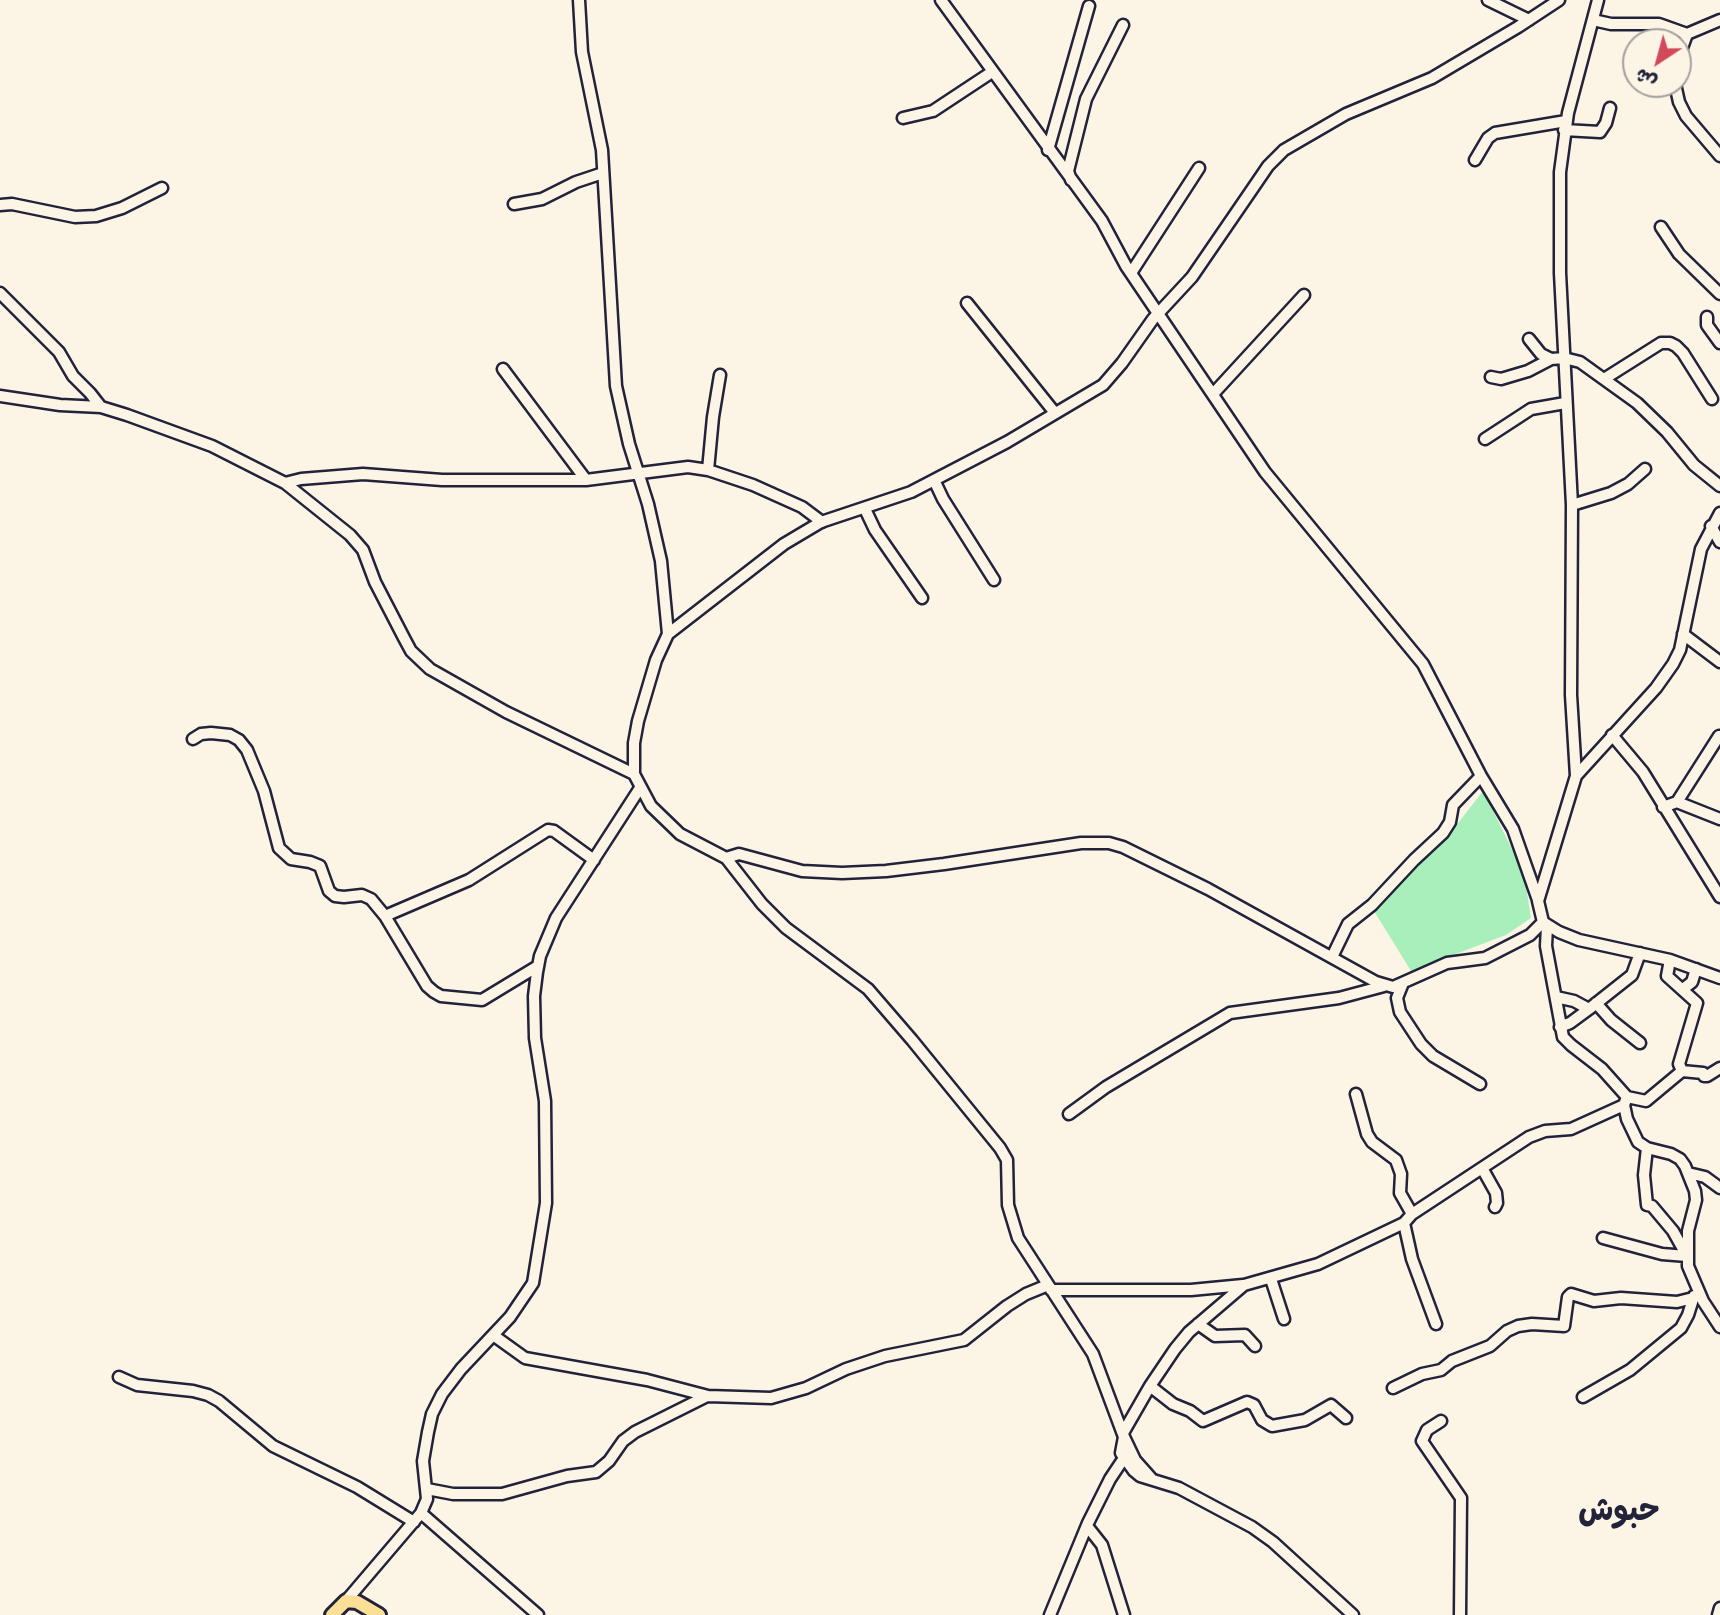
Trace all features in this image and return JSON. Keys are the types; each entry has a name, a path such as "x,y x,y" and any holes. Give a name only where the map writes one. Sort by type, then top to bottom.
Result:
{"main road":[{"path":"339,1610 357,1602 379,1615"}],"street":[{"path":"579,0 582,52 595,108 603,173 616,386 661,561 668,634"},
{"path":"941,0 1102,222 1131,273 1265,472 1423,664 1518,841 1545,924 1546,946 1563,1037 1602,1069 1626,1101 1633,1135 1638,1142 1647,1148 1680,1159 1688,1173 1696,1200 1688,1231 1688,1266 1695,1294 1720,1328"},
{"path":"1488,0 1529,20"},
{"path":"1123,1435 1093,1354 1018,1238 1008,1205 1007,1160 1000,1148 884,1006 856,979 818,954 786,928 762,904 726,858 698,845 671,826 651,806 640,788 634,774 633,754 638,721 656,660 668,634 761,560 802,533 822,522 911,492 1103,385 1159,312 1192,277 1261,177 1284,150 1346,114 1433,78 1559,0"},
{"path":"1538,901 1576,776 1571,695 1572,505 1560,273 1560,172 1565,125 1598,0"},
{"path":"1048,150 1089,6"},
{"path":"1593,20 1611,24 1658,24 1670,28"},
{"path":"1692,32 1720,20"},
{"path":"1072,184 1068,171 1086,99 1123,25"},
{"path":"904,118 933,111 992,72"},
{"path":"1678,98 1686,116 1720,156"},
{"path":"1475,160 1488,138 1495,134 1565,125 1600,132 1610,108"},
{"path":"1131,273 1199,168"},
{"path":"514,204 542,199 576,182 603,173"},
{"path":"0,205 12,204 75,217 96,216 122,208 162,188"},
{"path":"1661,227 1679,254 1720,294"},
{"path":"0,292 59,352 72,376 101,407"},
{"path":"1213,394 1304,295"},
{"path":"967,303 1055,413"},
{"path":"1707,317 1707,325 1720,343"},
{"path":"1529,340 1541,354 1551,359"},
{"path":"1604,379 1661,343 1670,343 1683,353 1712,399"},
{"path":"1491,377 1501,379 1528,371 1551,359 1564,358 1580,362 1647,412 1694,465 1720,486"},
{"path":"503,369 586,480"},
{"path":"708,470 720,375"},
{"path":"0,396 60,405 101,407 177,432 285,483 350,535 363,550 375,582 411,651 430,669 506,712 634,774"},
{"path":"1485,439 1531,409 1565,403"},
{"path":"285,483 300,479 363,474 442,480 586,480 672,467 708,470 784,498 813,513 822,522"},
{"path":"1572,505 1611,493 1628,484 1645,469"},
{"path":"934,480 993,580"},
{"path":"866,509 875,530 922,598"},
{"path":"1576,776 1662,680 1680,650 1702,549 1720,513"},
{"path":"1712,526 1720,541"},
{"path":"1683,634 1720,662"},
{"path":"192,739 211,733 230,735 239,740 247,750 264,791 279,848 291,859 320,866 332,894 371,899 385,916 427,986 442,996 482,1000 538,966"},
{"path":"1612,735 1643,772 1720,897"},
{"path":"1663,807 1677,802 1719,736"},
{"path":"1332,957 1348,924 1372,905 1448,828 1456,801 1481,776"},
{"path":"339,1610 418,1517 426,1499 423,1461 432,1414 442,1394 519,1306 533,1283 546,1203 545,1101 534,1038 534,996 538,966 556,918 640,788"},
{"path":"1677,802 1720,819"},
{"path":"385,916 469,880 548,830 554,831 594,860"},
{"path":"726,858 739,854 802,872 842,873 944,864 1073,844 1109,843 1208,888 1385,986 1393,987 1447,963 1485,958 1530,936 1545,924"},
{"path":"1545,924 1578,940 1670,960 1720,978"},
{"path":"1560,1027 1570,1023 1632,975 1640,953"},
{"path":"1670,960 1667,976 1697,1003 1679,1064 1682,1071"},
{"path":"1683,989 1692,982 1696,970"},
{"path":"1403,983 1397,998 1399,1012 1421,1044 1433,1056 1480,1084"},
{"path":"1069,1114 1107,1087 1230,1013 1339,998 1385,986"},
{"path":"1556,997 1592,1006 1640,1043"},
{"path":"493,1335 525,1358 647,1380 708,1396 771,1398 806,1388 846,1369 885,1356 964,1340 1026,1294 1050,1287 1191,1290 1244,1285 1318,1264 1404,1223 1412,1214 1529,1138 1545,1131 1571,1129 1626,1101 1646,1101 1653,1098 1682,1071 1703,1073 1707,1076 1720,1068"},
{"path":"1356,1094 1367,1134 1372,1142 1396,1160 1401,1174 1400,1193 1412,1214"},
{"path":"1647,1148 1644,1175 1647,1205 1652,1206 1673,1231 1687,1256"},
{"path":"1482,1168 1496,1193 1495,1207"},
{"path":"1688,1173 1705,1177 1720,1187"},
{"path":"1404,1223 1412,1259 1436,1324"},
{"path":"1603,1238 1662,1254 1687,1256"},
{"path":"1271,1279 1284,1319"},
{"path":"1244,1285 1198,1324 1175,1349 1150,1386 1123,1435 1121,1448 1127,1454 1134,1471 1140,1476 1179,1488 1252,1527 1294,1560 1353,1615"},
{"path":"1393,1388 1422,1374 1441,1370 1452,1361 1490,1346 1507,1331 1518,1326 1563,1326 1568,1297 1571,1294 1594,1301 1621,1298 1677,1302 1695,1294"},
{"path":"1583,1397 1630,1370 1681,1328 1695,1294"},
{"path":"1198,1324 1215,1336 1245,1335 1255,1346"},
{"path":"119,1377 136,1385 193,1391 219,1401 273,1446 418,1517 538,1615"},
{"path":"1150,1386 1173,1404 1190,1411 1203,1421 1247,1402 1254,1405 1262,1420 1272,1426 1305,1420 1331,1405 1346,1418"},
{"path":"427,1489 453,1493 502,1494 567,1476 596,1472 609,1461 623,1441 635,1432 708,1396"},
{"path":"1441,1422 1427,1430 1422,1441 1461,1498 1460,1615"},
{"path":"1049,1615 1087,1526 1127,1454"},
{"path":"1087,1526 1102,1545 1124,1615"},
{"path":"1718,1615 1720,1608"}],"green space":[{"path":"1483,791 1524,873 1531,918 1506,935 1411,971 1374,911 1455,827"}],"district":[{"name":"حبوش","path":"1619,1511"}]}
